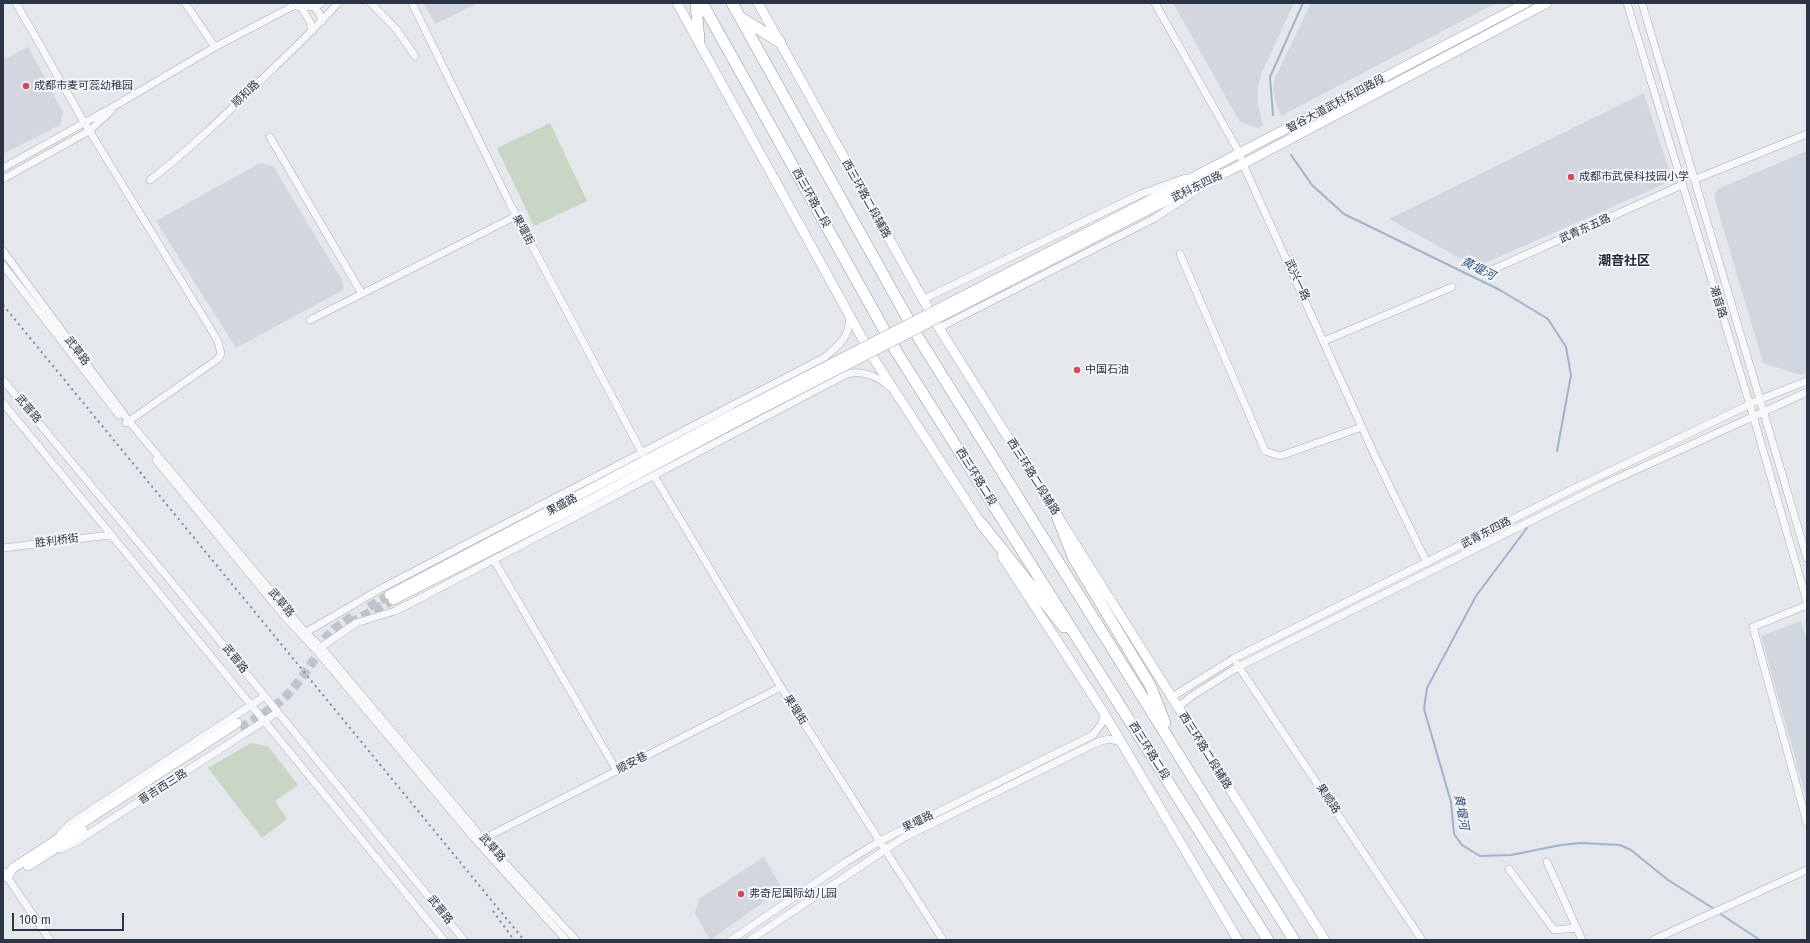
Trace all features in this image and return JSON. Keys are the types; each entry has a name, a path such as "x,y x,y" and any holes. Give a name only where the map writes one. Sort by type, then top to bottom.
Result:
{"highway":[{"path":"696,3 699,41"},
{"name":"西三环路二段","path":"702,3 896,351 1268,940"},
{"path":"732,3 918,337 1294,940"},
{"path":"741,18 780,42"},
{"path":"1057,516 1074,559 1150,685 1174,746"},
{"path":"981,524 1098,669"}],"main road":[{"path":"677,3 872,356 1104,713 1238,940"},
{"name":"西三环路二段辅路","path":"758,3 922,300 1325,940"},
{"name":"智谷大道武科东四路段","path":"1147,206 1201,172 1240,154 1526,3"},
{"name":"智谷大道武科东四路段","path":"1243,164 1547,3"},
{"name":"武科东四路","path":"1147,206 1211,180 1243,164"},
{"name":"果盛路","path":"391,598 1147,206"},
{"name":"晋吉西三路","path":"4,876 13,868 44,854 239,726"}],"street":[{"path":"16,3 84,122 218,341 221,354 218,360 127,422"},
{"path":"185,3 215,47"},
{"path":"3,168 118,104 215,47 297,4 312,5 322,3"},
{"name":"顺和路","path":"150,180 238,102 312,31 338,3"},
{"path":"371,3 397,30 415,56"},
{"name":"果堰街","path":"412,3 516,216 642,453"},
{"name":"武兴一路","path":"1155,3 1240,154 1243,164 1362,427 1427,563"},
{"name":"潮音路","path":"1627,3 1750,405 1807,604"},
{"name":"潮音路","path":"1642,3 1696,179 1807,558"},
{"path":"297,4 302,8 310,22 312,31"},
{"path":"312,5 322,21"},
{"path":"3,179 90,131 118,104"},
{"path":"1696,179 1807,134"},
{"path":"270,137 362,294"},
{"path":"922,300 1141,194 1201,172"},
{"path":"939,328 1155,218 1211,180"},
{"name":"武青东五路","path":"1487,272 1682,185"},
{"path":"310,320 516,216"},
{"name":"武草路","path":"3,251 127,422"},
{"path":"1180,254 1265,451 1280,456 1362,427"},
{"name":"武草路","path":"3,265 127,422 303,634 319,648 483,839 576,940"},
{"path":"1324,341 1452,288"},
{"path":"303,634 380,589 538,508 825,357 842,342 849,331 849,314"},
{"path":"319,648 356,623 395,611 547,533 847,374 854,372 874,376 895,391"},
{"name":"武晋路","path":"3,380 265,696 464,940"},
{"name":"武青东四路","path":"1172,697 1233,659 1575,488 1750,405 1807,380"},
{"name":"武青东四路","path":"1178,707 1192,696 1238,667 1603,485 1764,410 1807,392"},
{"name":"武晋路","path":"3,403 110,535 266,721 444,940"},
{"path":"547,533 571,505 612,468"},
{"name":"果堰街","path":"654,476 780,687 886,849 943,940"},
{"path":"538,508 571,505 622,493"},
{"name":"胜利桥街","path":"3,548 110,535"},
{"path":"494,560 616,771"},
{"path":"1807,604 1754,627 1807,823"},
{"name":"武草路","path":"319,648 474,838 566,940"},
{"name":"果顺路","path":"1233,659 1422,940"},
{"name":"顺安巷","path":"483,839 780,687"},
{"name":"晋吉西三路","path":"44,854 71,823 265,696"},
{"name":"晋吉西三路","path":"44,854 76,842 278,712"},
{"name":"果堰路","path":"731,940 880,841 1093,735 1102,723 1104,713"},
{"name":"果堰路","path":"750,940 903,838 1098,742 1109,739 1121,742"},
{"path":"1547,862 1582,940"},
{"path":"1509,869 1554,930 1576,928"},
{"path":"1653,940 1807,870"},
{"path":"4,876 50,940"}],"shaded area":[{"path":"424,3 478,3 435,24"},
{"path":"1173,3 1294,3 1261,74 1258,88 1258,104 1263,126 1258,128 1240,122"},
{"path":"1311,3 1496,3 1281,116 1276,104 1273,88 1275,78"},
{"name":"成都市麦可蕊幼稚园","path":"28,47 63,112 60,125 3,154 3,60"},
{"name":"成都市武侯科技园小学","path":"1644,93 1669,170 1664,184 1476,267 1389,219"},
{"path":"1807,151 1807,372 1801,375 1763,363 1715,200 1715,193 1718,189"},
{"path":"260,163 273,166 343,282 343,290 236,348 156,221"},
{"path":"1801,621 1807,641 1807,800 1761,636"},
{"name":"弗奇尼国际幼儿园","path":"764,857 782,889 710,940 695,913 699,899"}],"green space":[{"path":"550,123 587,201 534,226 497,148"},
{"path":"251,743 268,746 298,785 275,801 287,819 262,838 208,768"}],"waterway":[{"name":"黄堰河","path":"1273,115 1270,77 1303,3"},
{"name":"黄堰河","path":"1291,155 1312,185 1344,214 1500,290 1548,319 1566,347 1571,375 1557,451"},
{"name":"黄堰河","path":"1527,528 1476,596 1427,688 1424,709 1451,802 1454,834 1462,845 1480,856 1511,855 1561,845 1581,843 1620,845 1631,850 1668,880 1716,910"},
{"name":"黄堰河","path":"1719,913 1760,940"}],"tunnel":[{"path":"369,607 389,595"},
{"path":"350,623 393,600"},
{"path":"315,649 334,629 353,616"},
{"path":"240,728 269,710 282,699 298,682 324,647"}],"railway":[{"path":"3,305 524,940"},
{"path":"493,911 514,940"}],"place":[{"name":"成都市麦可蕊幼稚园","path":"26,86"},
{"name":"成都市武侯科技园小学","path":"1571,177"},
{"name":"中国石油","path":"1077,370"},
{"name":"弗奇尼国际幼儿园","path":"741,894"}],"district":[{"name":"潮音社区","path":"1624,261"}]}
